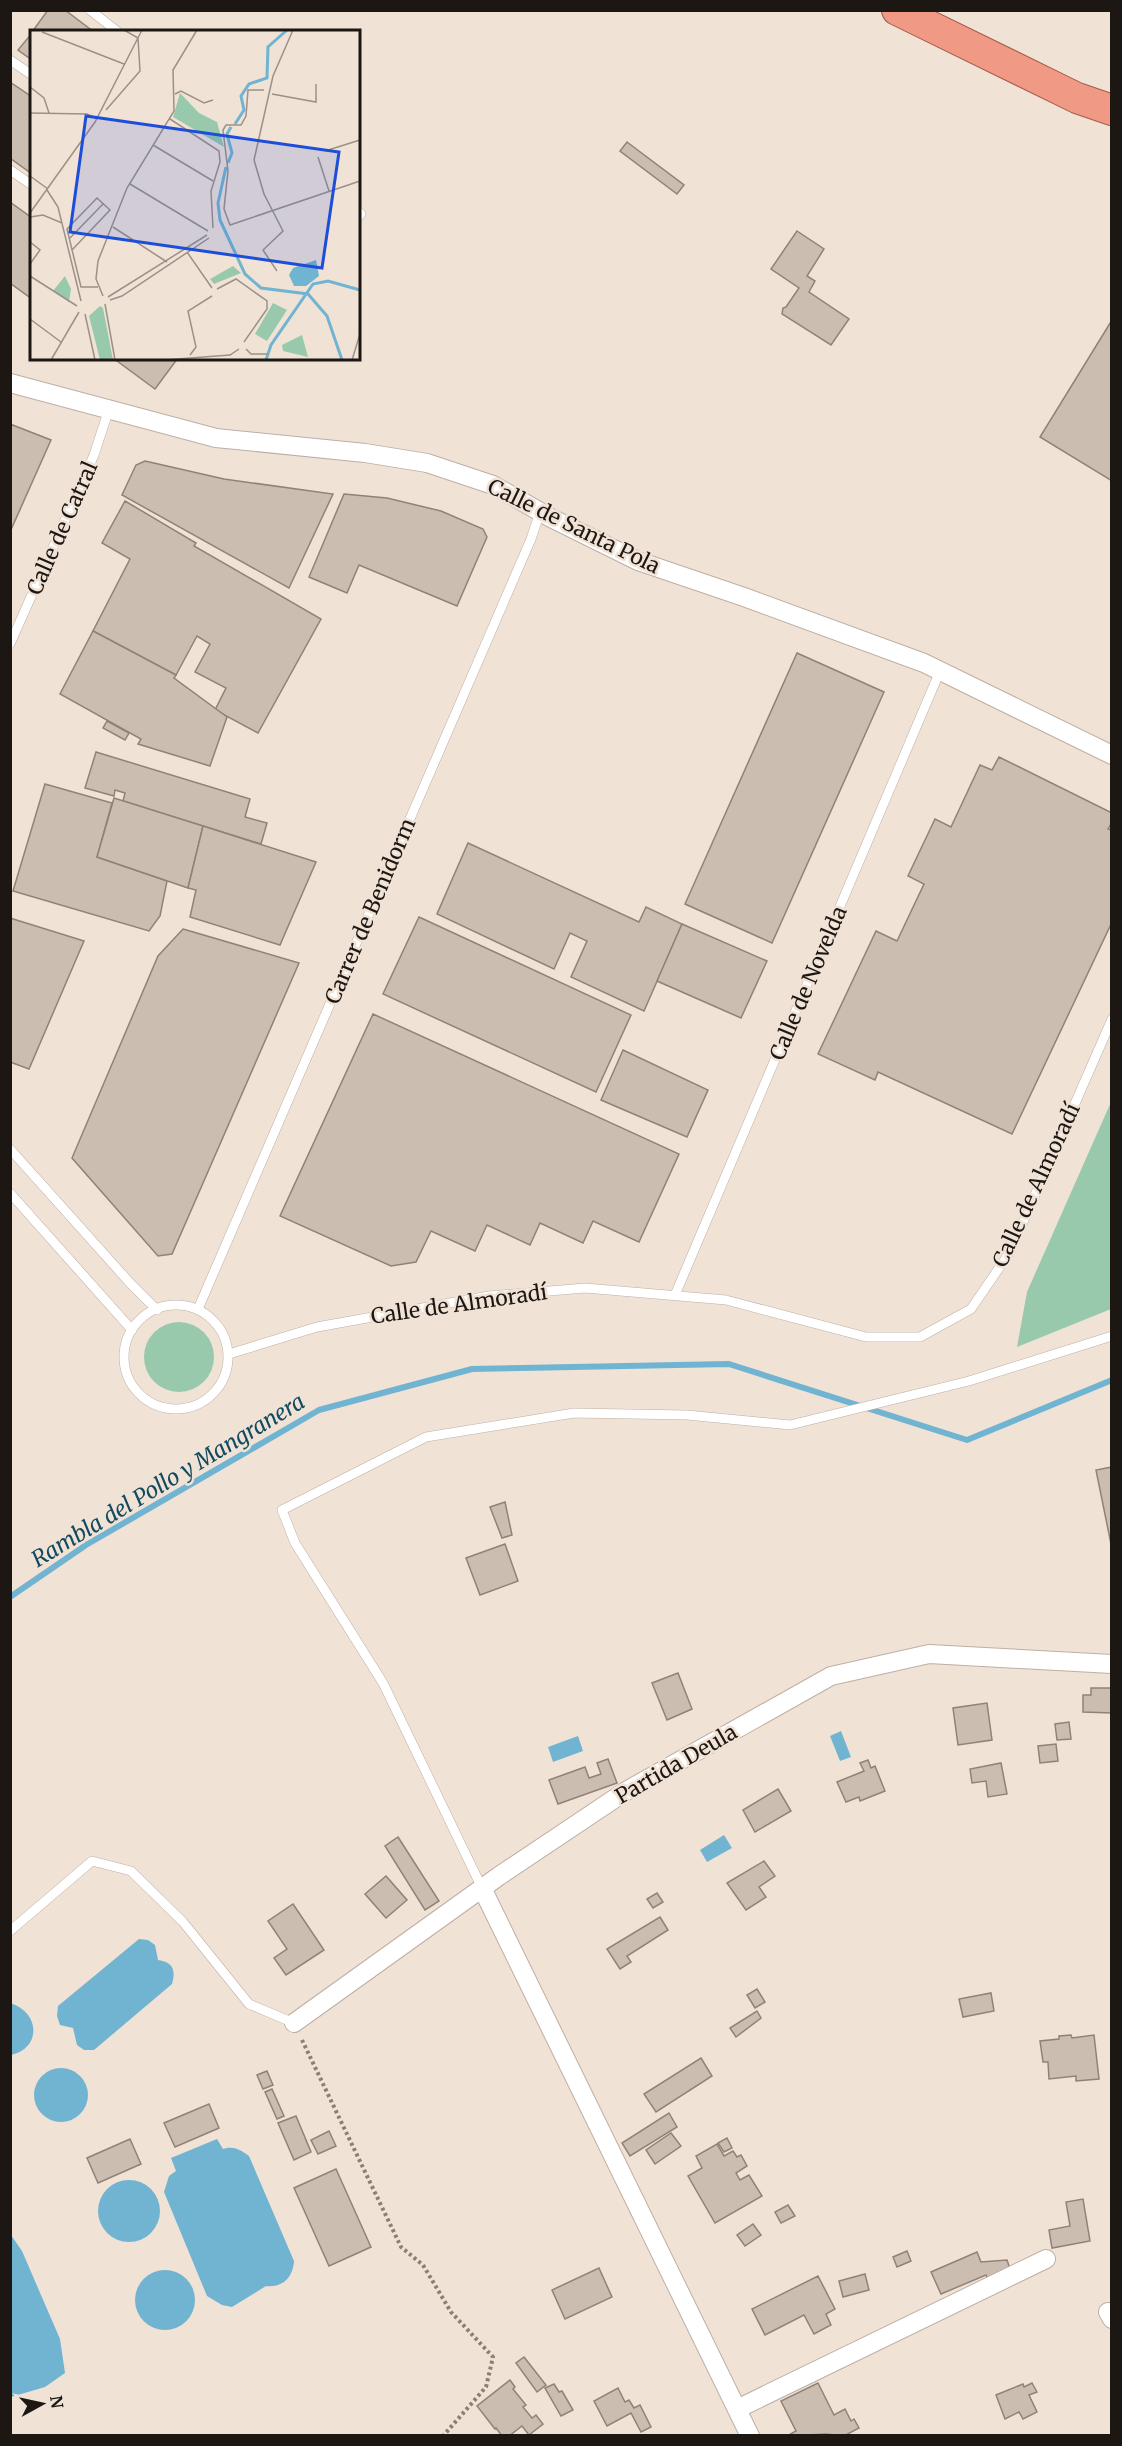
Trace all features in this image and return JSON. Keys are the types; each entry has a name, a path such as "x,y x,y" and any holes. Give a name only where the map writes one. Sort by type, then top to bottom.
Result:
{"highway":[{"path":"897,10 1077,98 1112,110"}],"street":[{"name":"Calle de Santa Pola","path":"10,383 216,438 365,453 427,463 493,485 540,512 638,561 924,663 1112,755"},
{"name":"Partida Deula","path":"294,2023 482,1888 626,1791 831,1676 929,1654 1112,1664"},
{"path":"482,1888 750,2436"},
{"path":"737,2409 1046,2259"}],"lane":[{"path":"90,10 115,30"},
{"path":"10,60 30,74"},
{"path":"10,170 30,185"},
{"name":"Calle de Catral","path":"10,644 94,455 109,409"},
{"name":"Carrer de Benidorm","path":"198,1309 526,550 540,512"},
{"name":"Calle de Novelda","path":"675,1295 940,671"},
{"name":"Calle de Almoradí","path":"229,1354 317,1327 489,1296 585,1288 726,1300 866,1337 920,1337 971,1309 1010,1252 1112,1019"},
{"path":"10,1149 157,1310"},
{"path":"10,1193 132,1329"},
{"path":"181,1305 198,1309 208,1315 221,1329 229,1354 227,1372 214,1394 199,1405 182,1410 169,1410 152,1404 141,1396 130,1381 124,1364 125,1346 132,1329 140,1319 164,1306 181,1305"},
{"path":"482,1888 383,1683 294,1543 282,1510 426,1437 574,1413 687,1415 790,1425 969,1381 1112,1336"},
{"path":"10,1931 92,1861 131,1871 183,1922 249,2004 294,2023"}],"path":[{"path":"294,2023 401,2247 423,2265 451,2312 493,2357 486,2387 443,2436"}],"green space":[{"path":"1111,1102 1111,1309 1017,1347 1027,1292"},
{"path":"179,1322 198,1328 208,1338 214,1357 208,1376 198,1386 179,1392 160,1386 150,1376 144,1357 150,1338 160,1328"}],"water":[{"path":"841,1731 851,1757 840,1761 830,1736"},
{"path":"578,1736 583,1751 553,1762 548,1747"},
{"path":"724,1835 732,1848 707,1862 700,1850"},
{"path":"139,1939 148,1940 155,1945 158,1960 170,1965 174,1975 172,1984 94,2050 84,2050 77,2045 73,2028 60,2025 57,2016 58,2006"},
{"path":"10,2003 27,2014 32,2022 33,2030 28,2045 11,2055"},
{"path":"56,2068 66,2068 76,2072 84,2080 88,2095 84,2110 76,2118 66,2122 56,2122 46,2118 38,2110 34,2100 34,2090 38,2080 46,2072"},
{"path":"217,2139 223,2149 236,2149 249,2156 294,2261 292,2272 282,2283 266,2286 232,2307 222,2305 207,2296 164,2192 169,2176 176,2171 171,2158"},
{"path":"129,2180 146,2185 151,2189 155,2194 160,2211 155,2228 151,2233 146,2237 129,2242 112,2237 107,2233 103,2228 98,2211 103,2194 107,2189 112,2185"},
{"path":"11,2235 22,2251 60,2339 65,2373 45,2387 11,2397"},
{"path":"165,2270 182,2275 190,2283 195,2300 190,2317 182,2325 165,2330 148,2325 140,2317 135,2300 140,2283 148,2275"}],"building":[{"path":"48,10 65,10 91,30 33,30"},
{"path":"30,35 30,59 18,50"},
{"path":"10,82 30,96 30,173 10,158"},
{"path":"627,142 684,185 677,194 620,151"},
{"path":"10,202 30,217 30,298 10,283"},
{"path":"797,231 824,249 807,276 815,281 809,292 849,319 831,345 782,314 783,308 799,288 771,269"},
{"path":"1112,320 1112,481 1040,437"},
{"path":"116,360 177,360 155,389"},
{"path":"10,424 51,440 10,532"},
{"path":"145,461 224,479 333,494 289,588 122,495 136,465"},
{"path":"344,494 387,498 441,511 483,529 487,537 457,606 359,565 347,593 309,577"},
{"path":"125,501 196,543 194,546 321,619 258,733 215,710 226,688 195,672 210,644 197,636 176,675 93,631 130,559 102,543"},
{"path":"93,631 176,675 174,678 227,717 210,766 138,744 141,739 60,694"},
{"path":"797,653 884,692 772,943 685,904"},
{"path":"107,721 129,733 125,740 103,728"},
{"path":"96,752 250,799 245,817 267,823 261,844 123,801 125,793 115,790 114,796 85,788"},
{"path":"999,757 1112,813 1112,822 1108,829 1112,830 1112,922 1012,1134 878,1072 875,1080 818,1054 876,931 897,941 924,884 908,876 935,819 951,827 980,765 992,770"},
{"path":"45,784 112,803 97,857 167,881 160,916 149,931 13,891"},
{"path":"114,798 203,826 188,888 97,857"},
{"path":"203,826 316,862 280,945 190,917 196,890 188,888"},
{"path":"468,843 639,922 646,907 682,924 644,1011 571,977 587,941 570,933 554,969 437,914"},
{"path":"419,917 631,1015 596,1092 383,994"},
{"path":"10,918 84,941 29,1069 10,1062"},
{"path":"682,924 767,961 741,1018 657,981"},
{"path":"183,929 299,963 172,1254 158,1256 72,1158 158,956"},
{"path":"373,1014 679,1154 639,1242 593,1221 583,1243 540,1223 530,1245 487,1225 475,1251 431,1231 416,1262 391,1266 280,1216"},
{"path":"623,1050 708,1090 687,1137 601,1100"},
{"path":"1112,1467 1112,1549 1096,1470"},
{"path":"505,1502 512,1535 502,1538 490,1507"},
{"path":"505,1544 518,1581 480,1595 466,1558"},
{"path":"678,1673 692,1709 667,1720 652,1683"},
{"path":"1091,1688 1112,1688 1112,1713 1083,1712 1083,1695 1091,1695"},
{"path":"987,1703 992,1740 958,1745 953,1708"},
{"path":"1069,1722 1071,1739 1057,1740 1055,1724"},
{"path":"1056,1744 1058,1761 1040,1763 1038,1746"},
{"path":"608,1759 617,1783 558,1804 549,1780 585,1767 589,1778 601,1774 597,1763"},
{"path":"868,1760 871,1768 875,1766 885,1791 860,1801 859,1797 846,1802 837,1782 864,1771 860,1763"},
{"path":"1001,1763 1007,1794 988,1797 986,1781 972,1783 970,1769"},
{"path":"778,1789 791,1811 755,1832 743,1810"},
{"path":"398,1837 439,1901 425,1910 385,1846"},
{"path":"764,1861 775,1876 759,1887 766,1897 746,1910 727,1883"},
{"path":"386,1876 407,1900 386,1918 365,1894"},
{"path":"657,1893 663,1902 653,1908 647,1899"},
{"path":"293,1904 324,1950 286,1975 274,1958 287,1949 268,1921"},
{"path":"660,1917 668,1930 627,1956 631,1962 620,1969 607,1949"},
{"path":"757,1989 765,2002 755,2008 747,1995"},
{"path":"991,1993 994,2011 963,2017 959,1999"},
{"path":"757,2011 761,2018 736,2037 730,2028"},
{"path":"1071,2035 1072,2038 1094,2035 1099,2079 1076,2081 1076,2076 1049,2079 1048,2062 1043,2062 1040,2041"},
{"path":"701,2058 712,2076 656,2112 644,2094"},
{"path":"267,2071 273,2085 263,2089 257,2075"},
{"path":"272,2089 284,2116 277,2119 265,2092"},
{"path":"209,2104 219,2128 175,2147 164,2123"},
{"path":"669,2113 677,2127 630,2156 622,2143"},
{"path":"296,2116 311,2152 294,2160 278,2123"},
{"path":"329,2131 336,2146 318,2154 311,2140"},
{"path":"671,2133 681,2146 655,2164 646,2150"},
{"path":"727,2138 732,2148 724,2152 718,2143"},
{"path":"130,2139 141,2164 98,2183 87,2158"},
{"path":"717,2144 724,2156 733,2151 737,2157 741,2155 747,2166 736,2173 740,2180 749,2175 762,2196 715,2223 688,2176 702,2168 696,2156"},
{"path":"336,2169 371,2247 329,2266 294,2188"},
{"path":"1083,2199 1090,2241 1052,2248 1049,2230 1070,2226 1066,2202"},
{"path":"788,2205 795,2216 781,2223 775,2212"},
{"path":"753,2224 761,2235 745,2246 737,2235"},
{"path":"907,2251 911,2261 897,2267 893,2257"},
{"path":"977,2252 981,2262 1007,2260 1011,2272 989,2281 986,2275 941,2294 931,2272"},
{"path":"599,2268 612,2297 565,2319 552,2290"},
{"path":"865,2274 869,2290 843,2297 839,2281"},
{"path":"818,2276 835,2309 826,2314 831,2325 814,2334 804,2315 765,2335 752,2309"},
{"path":"524,2357 546,2385 537,2392 516,2363"},
{"path":"510,2380 515,2387 513,2389 526,2405 523,2407 532,2418 536,2415 543,2424 529,2435 522,2426 509,2436 502,2436 477,2406"},
{"path":"818,2383 834,2415 845,2409 851,2421 854,2419 859,2428 844,2436 826,2434 787,2436 796,2431 781,2401"},
{"path":"1032,2383 1037,2392 1029,2395 1037,2412 1023,2419 1019,2412 1005,2419 996,2395 1023,2384 1024,2387"},
{"path":"554,2384 559,2392 562,2391 573,2410 561,2416 545,2388"},
{"path":"618,2388 625,2402 629,2400 634,2408 640,2405 651,2427 641,2432 631,2413 607,2426 594,2401"}],"waterway":[{"name":"Rambla del Pollo y Mangranera","path":"10,1597 86,1545 319,1410 472,1369 729,1364 967,1440 1112,1380"}]}
